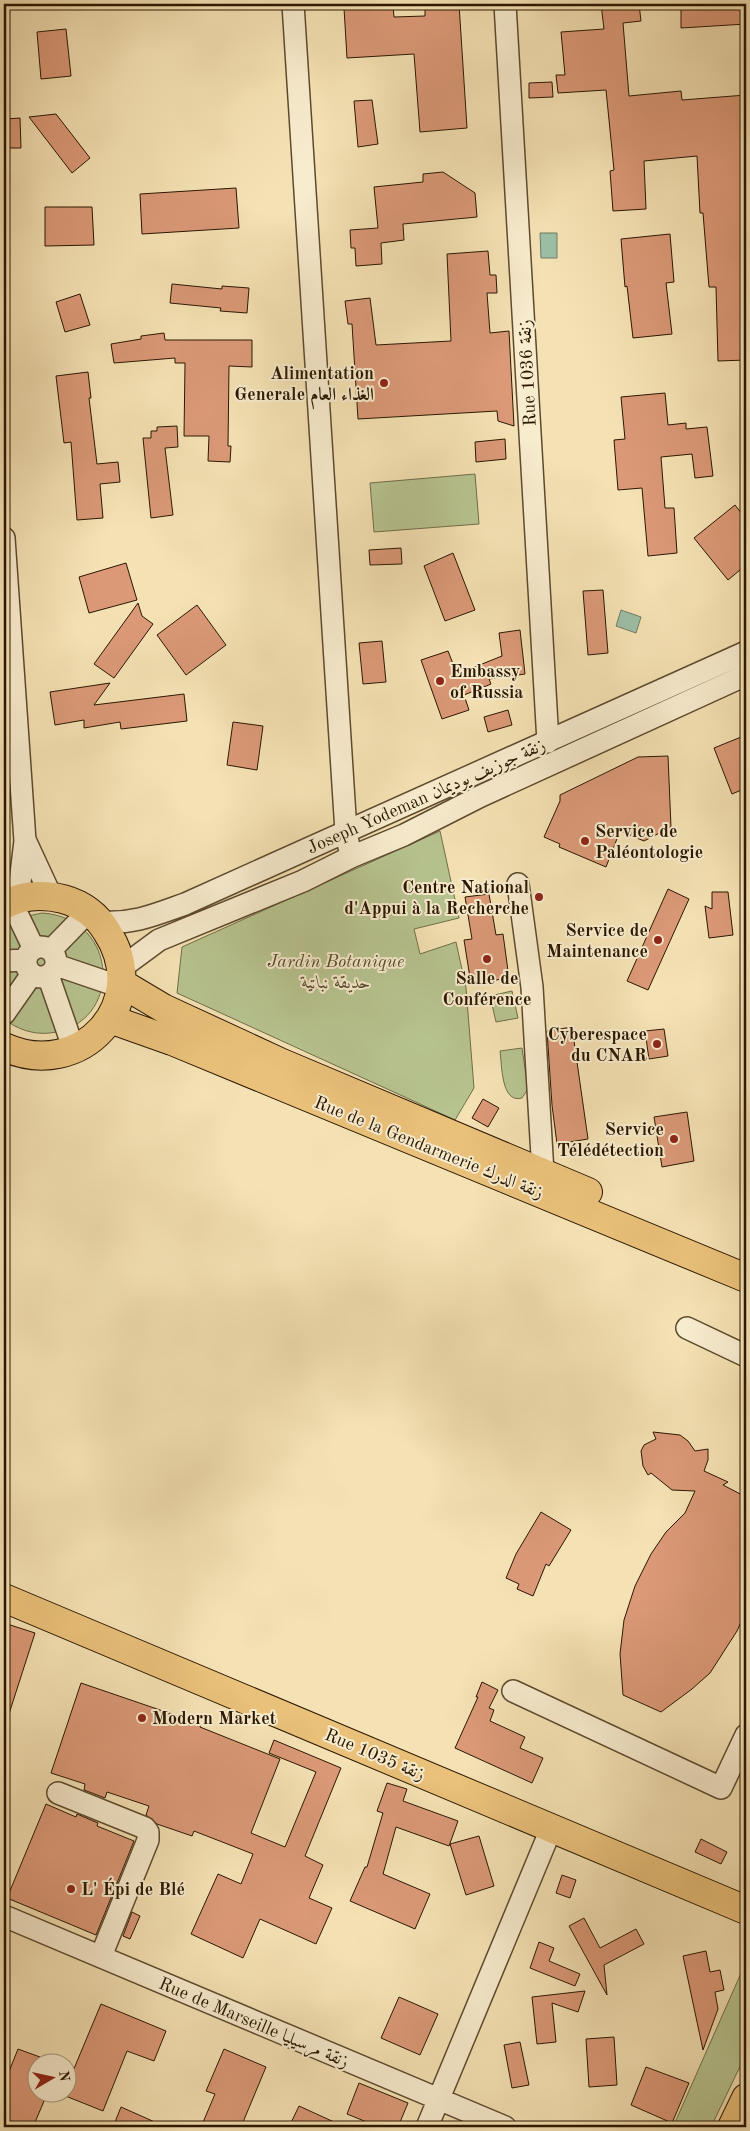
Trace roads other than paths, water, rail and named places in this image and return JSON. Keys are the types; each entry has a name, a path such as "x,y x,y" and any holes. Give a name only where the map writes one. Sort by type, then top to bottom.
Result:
{"main road":[{"path":"4,1047 30,1056 46,1057 74,1050 90,1041 110,1018 121,979 115,944 95,917 71,901 50,896 30,896 11,902"},
{"name":"Rue de la Gendarmerie زنقة الدرك","path":"121,979 163,1008 282,1063 746,1258"},
{"name":"Rue de la Gendarmerie زنقة الدرك","path":"110,1018 172,1041 746,1278"},
{"path":"4,1072 30,1056"},
{"name":"Rue 1035 زنقة","path":"4,1598 746,1910"},
{"path":"732,2127 746,2098"}],"street":[{"path":"293,4 346,832 351,857"},
{"name":"Rue 1036 زنقة","path":"505,4 548,742"},
{"path":"4,538 25,841 11,902 41,962 74,1050"},
{"name":"Joseph Yodeman زنقة جوزيف يوديمان","path":"95,917 123,923 142,919 185,904 746,652"},
{"name":"Joseph Yodeman زنقة جوزيف يوديمان","path":"121,979 159,940 303,881 351,857 404,835 481,796 746,675"},
{"path":"25,841 50,896"},
{"path":"518,884 532,987 543,1173"},
{"path":"4,1014 41,962 95,917"},
{"path":"4,961 41,962 121,979"},
{"path":"687,1328 746,1356"},
{"path":"513,1691 721,1788 746,1735"},
{"path":"58,1793 144,1828 148,1832 148,1840 101,1956"},
{"path":"427,2127 551,1828"},
{"name":"Rue de Marseille زنقة مرسيليا","path":"4,1916 438,2101 504,2127"}],"place":[{"name":"Alimentation Generale الغذاء العام","path":"384,383"},
{"name":"Embassy of Russia","path":"440,681"},
{"name":"Service de Paléontologie","path":"585,841"},
{"name":"Centre National d'Appui à la Recherche","path":"539,897"},
{"name":"Service de Maintenance","path":"658,940"},
{"name":"Salle de Conférence","path":"487,959"},
{"name":"Cyberespace du CNAR","path":"657,1044"},
{"name":"Service Télédétection","path":"674,1139"},
{"name":"Modern Market","path":"142,1718"},
{"name":"L' Épi de Blé","path":"71,1889"}],"park label":[{"name":"Jardin Botanique حديقة نباتية","path":"336,971"}]}
